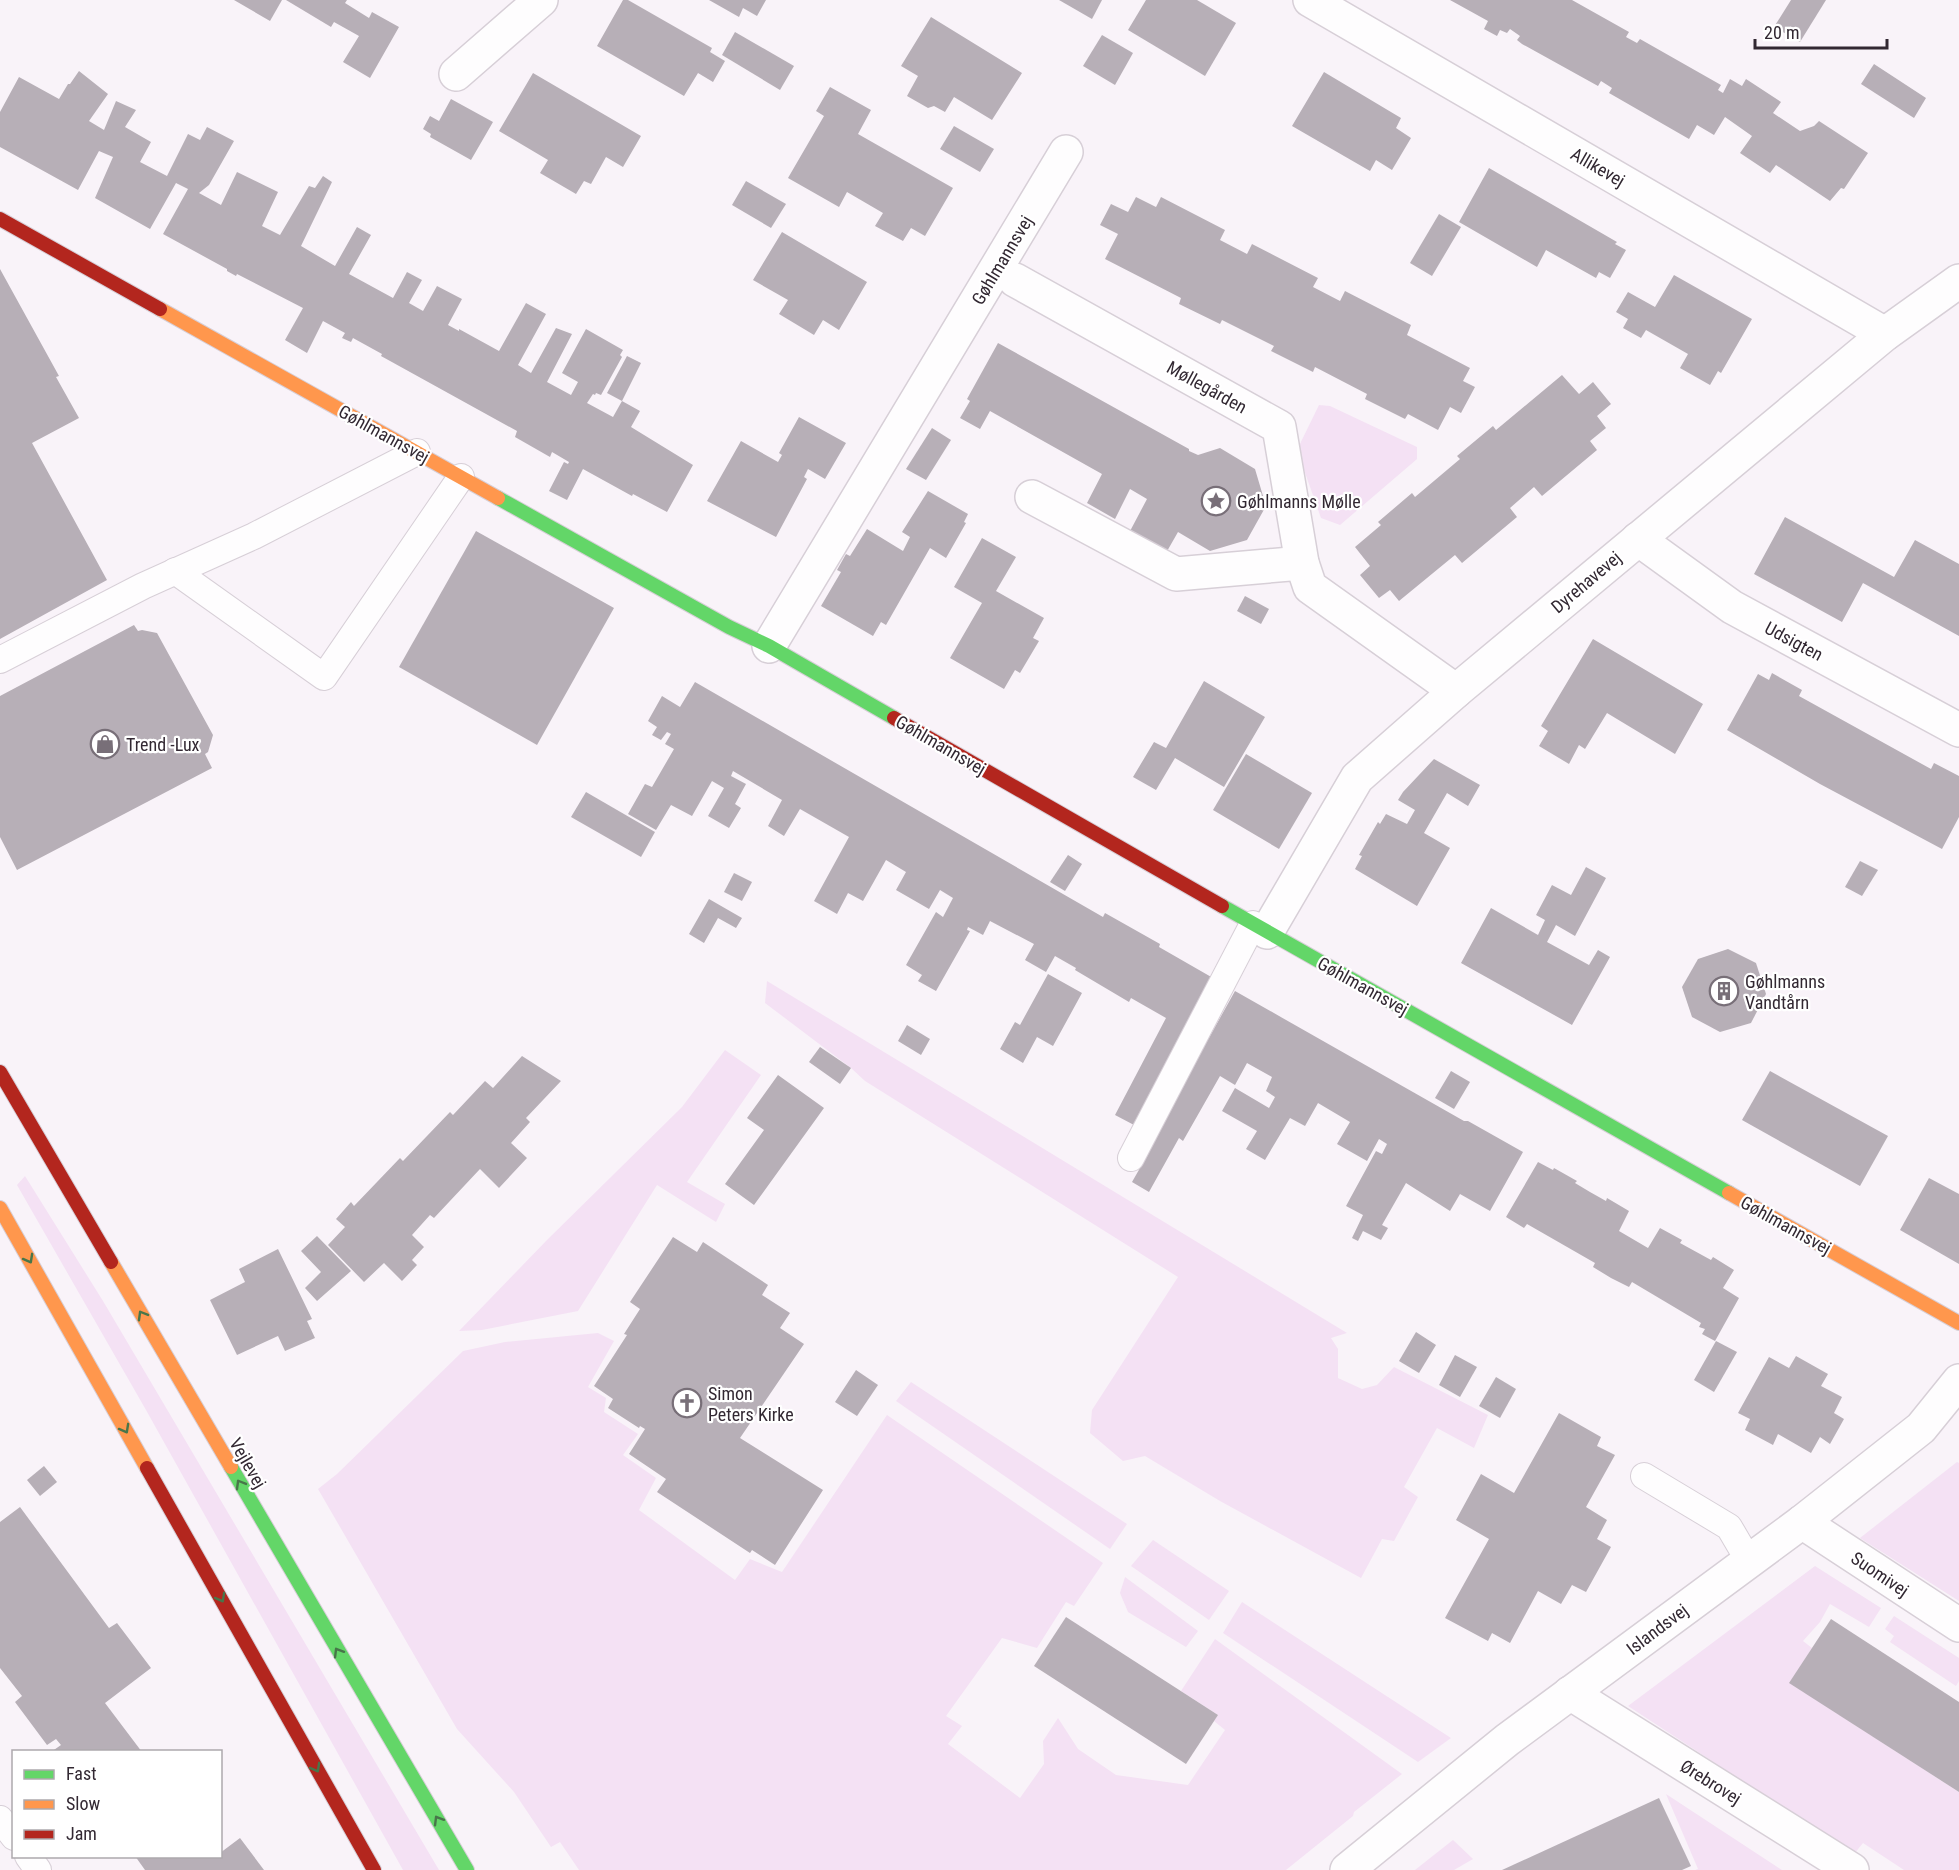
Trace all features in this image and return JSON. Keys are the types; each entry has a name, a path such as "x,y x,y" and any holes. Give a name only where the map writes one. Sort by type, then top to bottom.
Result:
{"street":[{"path":"456,75 541,0"},
{"name":"Allikevej","path":"1310,0 1885,334"},
{"name":"Gøhlmannsvej","path":"769,646 1066,152"},
{"name":"Gøhlmannsvej","path":"0,219 729,627 769,646 1260,928 1959,1323"},
{"name":"Møllegården","path":"1015,280 1279,427 1302,563 1310,587 1456,691"},
{"name":"Dyrehavevej","path":"1260,928 1357,778 1456,691 1885,334 1959,281"},
{"path":"1032,497 1176,574 1302,563"},
{"name":"Udsigten","path":"1638,539 1732,607 1959,730"},
{"name":"Vejlevej","path":"0,1072 467,1870"},
{"path":"0,1208 374,1870"},
{"name":"Islandsvej","path":"1347,1870 1507,1740 1803,1522 1921,1428 1959,1381"},
{"name":"Suomivej","path":"1803,1522 1959,1625"},
{"name":"Ørebrovej","path":"1570,1694 1852,1870"}],"lane":[{"path":"0,660 175,572 254,536 417,452"},
{"path":"175,572 324,678 461,477"},
{"path":"1131,1158 1260,928"},
{"path":"1644,1476 1729,1527 1749,1561"},
{"path":"0,1819 12,1834"},
{"path":"29,1858 38,1870"}],"shaded area":[{"path":"1319,405 1330,406 1417,447 1417,459 1340,525 1321,518 1297,450"},
{"path":"767,981 1347,1333 1331,1338 1338,1349 1338,1378 1362,1389 1377,1385 1394,1367 1488,1415 1474,1448 1437,1428 1404,1487 1418,1497 1394,1541 1382,1539 1361,1578 1220,1501 1145,1456 1123,1461 1090,1433 1092,1410 1178,1277 865,1081 765,1003"},
{"path":"725,1050 761,1075 687,1182 725,1204 716,1222 657,1185 578,1311 482,1330 459,1331 547,1240 682,1107"},
{"path":"25,1176 103,1301 439,1870 403,1870 146,1410 17,1185"},
{"path":"598,1333 614,1341 588,1387 606,1398 604,1412 638,1434 623,1455 656,1478 639,1510 735,1580 750,1559 782,1572 887,1415 1103,1563 1074,1606 1066,1602 1037,1648 1002,1638 946,1716 962,1726 948,1744 1020,1798 1044,1764 1043,1741 1058,1718 1078,1749 1116,1775 1188,1785 1225,1730 1214,1721 1218,1715 1181,1691 1215,1639 1402,1774 1286,1870 579,1870 560,1842 551,1847 514,1792 457,1729 318,1489 337,1474 463,1351 505,1342"},
{"path":"911,1382 1127,1524 1110,1549 896,1401"},
{"path":"1957,1462 1959,1463 1959,1601 1860,1538"},
{"path":"1153,1540 1229,1591 1209,1620 1131,1566"},
{"path":"1815,1566 1881,1608 1869,1627 1830,1604 1820,1622 1803,1641 1812,1648 1790,1683 1959,1792 1959,1870 1904,1870 1863,1843 1854,1854 1628,1706"},
{"path":"1125,1577 1198,1631 1186,1647 1128,1612 1120,1593"},
{"path":"1242,1602 1451,1738 1418,1762 1223,1633"},
{"path":"1894,1616 1959,1658 1959,1681 1956,1686 1890,1642 1894,1636 1885,1629"},
{"path":"1666,1794 1782,1870 1695,1870 1698,1869"},
{"path":"1453,1840 1473,1859 1454,1870 1415,1870"}],"building":[{"path":"234,0 282,0 270,21"},
{"path":"286,0 347,0 345,3 369,18 372,12 399,27 370,78 343,62 359,36 334,22 331,27"},
{"path":"623,0 628,0 712,48 710,52 725,61 713,82 698,73 684,96 597,46"},
{"path":"709,0 766,0 757,16 743,8 739,17"},
{"path":"1059,0 1102,0 1092,19"},
{"path":"1146,0 1197,0 1236,23 1205,76 1128,30"},
{"path":"1450,0 1572,0 1629,32 1626,37 1637,43 1640,39 1721,85 1718,90 1723,93 1730,79 1742,86 1746,79 1781,102 1773,113 1800,131 1814,126 1819,121 1868,153 1844,189 1841,188 1830,201 1776,165 1770,173 1740,153 1752,136 1725,117 1714,135 1697,125 1689,139 1609,93 1612,88 1601,81 1598,86 1522,44 1517,40 1520,36 1510,29 1507,33 1500,30 1497,36 1484,29 1488,21"},
{"path":"1791,0 1826,0 1800,42 1774,27"},
{"path":"931,17 1022,73 992,120 954,97 945,112 934,106 928,108 907,96 918,76 901,66"},
{"path":"735,32 794,66 780,90 722,55"},
{"path":"1102,35 1133,53 1115,85 1083,66"},
{"path":"1874,64 1926,98 1914,118 1861,84"},
{"path":"79,71 108,94 89,121 104,130 116,101 136,110 125,127 151,142 140,162 167,176 188,134 200,140 207,127 234,141 209,185 199,193 221,205 237,172 278,192 262,226 280,235 309,186 315,188 323,176 332,182 301,246 335,266 357,227 371,235 349,274 393,298 407,272 422,280 409,303 423,311 437,286 462,299 448,325 499,351 526,303 546,314 518,365 531,373 556,328 572,334 547,382 571,395 578,382 562,373 586,329 623,350 620,355 622,357 601,395 593,394 587,403 613,417 622,401 640,411 631,427 693,465 667,512 583,469 567,500 549,491 564,462 568,464 569,462 552,452 550,457 515,437 517,431 381,356 382,354 353,338 351,342 342,338 345,333 323,321 307,353 285,340 303,308 237,274 236,276 163,234 188,189 176,183 150,229 95,198 113,157 99,151 78,190 0,147 0,112 19,77 59,99"},
{"path":"1324,72 1401,118 1396,128 1411,138 1392,170 1376,160 1370,171 1292,126"},
{"path":"533,73 641,136 623,167 606,157 591,184 584,181 576,194 540,173 548,160 499,131"},
{"path":"830,87 871,110 858,134 953,188 925,236 911,228 903,241 875,226 883,213 847,192 839,207 788,178 824,116 816,111"},
{"path":"451,99 493,122 471,160 430,137 431,134 423,129 430,116 439,121"},
{"path":"954,126 994,149 980,172 940,149"},
{"path":"1489,168 1617,242 1615,244 1626,250 1610,278 1599,272 1596,278 1546,250 1537,267 1459,222"},
{"path":"746,181 786,204 771,228 732,205"},
{"path":"1136,197 1156,207 1161,197 1225,230 1220,240 1247,254 1252,244 1318,278 1313,287 1340,301 1345,291 1411,325 1407,335 1470,368 1463,381 1475,387 1461,413 1450,407 1438,430 1408,414 1405,419 1365,399 1367,394 1315,367 1313,372 1271,351 1274,346 1222,320 1220,324 1179,304 1181,298 1105,259 1118,234 1100,225 1111,204 1128,212"},
{"path":"1439,214 1461,227 1432,276 1410,263"},
{"path":"782,232 867,282 839,330 823,320 814,335 779,314 788,300 753,280"},
{"path":"0,269 59,376 56,377 79,418 32,443 107,580 0,639"},
{"path":"1674,275 1752,319 1721,373 1718,371 1710,385 1680,368 1688,354 1646,330 1641,338 1623,328 1628,319 1616,312 1628,292 1655,307"},
{"path":"998,343 1189,451 1198,455 1220,448 1255,469 1266,506 1247,540 1210,551 1178,532 1166,553 1129,533 1147,499 1130,489 1115,519 1087,503 1102,474 990,411 980,429 960,418 970,401 967,399"},
{"path":"627,356 641,363 622,401 607,393"},
{"path":"1562,375 1579,394 1593,382 1611,404 1597,416 1606,428 1590,441 1597,450 1542,496 1534,487 1510,508 1517,517 1462,563 1455,555 1399,601 1390,590 1379,598 1360,575 1370,566 1355,547 1381,525 1378,522 1412,493 1415,497 1460,459 1457,456 1493,426 1496,430"},
{"path":"799,417 846,443 825,479 808,469 804,477 807,479 776,537 707,501 741,441 778,462 782,455 779,453"},
{"path":"932,428 951,440 926,480 906,469"},
{"path":"928,491 968,514 964,522 966,523 946,558 930,548 886,625 881,622 873,636 821,606 841,572 837,570 846,554 850,556 867,529 903,551 910,537 902,532"},
{"path":"1785,517 1894,577 1915,540 1959,564 1959,636 1863,583 1842,622 1754,574"},
{"path":"476,531 614,608 537,745 399,667"},
{"path":"982,538 1016,557 996,591 1044,618 1033,638 1039,641 1020,673 1015,670 1004,689 950,658 982,603 954,587"},
{"path":"1245,596 1269,609 1261,624 1237,611"},
{"name":"Trend -Lux","path":"134,625 138,631 157,633 213,735 208,752 205,754 212,768 17,870 0,837 0,696"},
{"path":"1593,639 1703,704 1675,754 1607,713 1585,749 1579,745 1569,764 1539,746 1548,731 1541,726"},
{"path":"1772,673 1802,690 1799,696 1931,769 1934,763 1959,776 1959,817 1942,849 1820,784 1727,730 1758,674 1769,680"},
{"path":"1204,681 1265,717 1224,787 1175,758 1156,790 1133,777 1154,742 1166,748"},
{"path":"695,682 1103,917 1105,913 1160,944 1159,947 1213,978 1134,1125 1115,1115 1166,1018 1131,998 1129,1002 1055,956 1046,972 1025,960 1034,944 990,921 983,935 968,927 967,930 970,931 936,991 918,981 922,975 906,965 936,912 943,917 953,898 940,890 929,909 896,890 906,872 886,860 863,901 848,893 837,914 814,901 849,837 800,809 784,836 768,826 782,800 733,771 731,776 746,784 735,804 741,808 729,828 708,816 724,788 712,781 692,816 671,805 656,830 628,814 645,784 652,787 674,749 665,744 671,734 667,732 661,740 652,735 657,727 648,721 662,696 680,707"},
{"path":"1246,754 1312,793 1279,849 1213,810"},
{"path":"1434,759 1480,785 1468,806 1447,793 1424,833 1450,848 1417,906 1355,869 1362,856 1359,855 1378,822 1380,824 1386,814 1407,824 1415,810 1398,800"},
{"path":"586,792 655,832 641,857 571,817"},
{"path":"1068,855 1082,864 1065,891 1050,882"},
{"path":"1860,861 1878,870 1862,896 1845,887"},
{"path":"1586,867 1606,878 1575,936 1556,925 1547,942 1589,965 1598,950 1610,957 1572,1025 1461,963 1491,908 1538,935 1545,920 1536,915 1552,885 1571,895"},
{"path":"734,873 752,882 742,901 724,892"},
{"path":"709,899 742,918 736,928 718,918 704,943 689,934"},
{"name":"Gøhlmanns Vandtårn","path":"1728,949 1756,963 1766,994 1751,1023 1720,1032 1692,1017 1682,987 1698,959"},
{"path":"1048,974 1082,993 1053,1046 1037,1037 1023,1063 1000,1049 1015,1022 1020,1025"},
{"path":"1235,991 1523,1152 1490,1211 1460,1194 1450,1211 1406,1183 1382,1225 1388,1228 1381,1240 1363,1231 1358,1241 1352,1238 1363,1215 1346,1206 1376,1151 1382,1154 1387,1144 1379,1139 1367,1161 1337,1144 1350,1122 1318,1103 1305,1126 1290,1118 1265,1160 1246,1149 1257,1131 1222,1111 1235,1088 1269,1108 1275,1097 1266,1091 1272,1077 1247,1063 1235,1085 1220,1076 1183,1141 1179,1138 1149,1192 1132,1182 1140,1168 1137,1167"},
{"path":"907,1025 930,1039 921,1055 898,1041"},
{"path":"820,1047 851,1068 840,1084 809,1062"},
{"path":"522,1056 561,1081 526,1118 530,1122 511,1143 527,1158 499,1188 480,1169 434,1218 430,1215 412,1235 424,1247 412,1260 417,1265 402,1281 384,1263 364,1282 328,1245 345,1227 336,1219 351,1202 354,1206 400,1158 403,1161 450,1112 453,1115 485,1081 493,1088"},
{"path":"1451,1071 1470,1082 1454,1109 1435,1098"},
{"path":"1770,1071 1888,1136 1860,1186 1742,1120"},
{"path":"778,1075 824,1108 754,1205 725,1184 764,1130 747,1118"},
{"path":"1538,1162 1553,1170 1554,1168 1577,1181 1575,1183 1590,1192 1606,1201 1607,1198 1629,1211 1619,1231 1648,1248 1660,1228 1682,1240 1680,1243 1711,1260 1713,1257 1734,1270 1723,1288 1739,1298 1715,1341 1702,1334 1705,1329 1699,1327 1701,1323 1632,1282 1629,1287 1611,1278 1593,1267 1595,1263 1527,1224 1524,1228 1506,1217"},
{"path":"1929,1178 1959,1194 1959,1264 1900,1230"},
{"path":"317,1236 351,1271 317,1301 305,1288 321,1272 301,1251"},
{"name":"Simon Peters Kirke","path":"673,1237 697,1252 703,1242 768,1285 762,1295 790,1313 780,1328 804,1344 740,1438 823,1490 775,1565 752,1550 750,1553 657,1492 666,1479 629,1454 645,1429 640,1426 639,1428 608,1408 613,1399 594,1386 627,1335 624,1334 640,1309 630,1302"},
{"path":"278,1249 312,1319 307,1321 315,1338 285,1351 278,1336 237,1355 210,1300 245,1282 239,1269"},
{"path":"1416,1332 1436,1345 1419,1373 1399,1361"},
{"path":"1716,1341 1737,1352 1714,1392 1694,1380"},
{"path":"1455,1355 1477,1367 1460,1397 1439,1385"},
{"path":"1796,1356 1828,1374 1821,1386 1842,1397 1834,1413 1844,1419 1830,1444 1820,1437 1811,1453 1778,1434 1773,1445 1745,1430 1750,1419 1738,1413 1769,1357 1789,1368"},
{"path":"856,1370 878,1385 857,1416 835,1402"},
{"path":"1496,1377 1516,1389 1500,1418 1479,1406"},
{"path":"1559,1413 1601,1437 1597,1446 1615,1455 1586,1507 1607,1520 1597,1539 1611,1547 1586,1592 1572,1585 1561,1604 1538,1591 1510,1643 1492,1633 1488,1641 1445,1618 1489,1539 1456,1520 1481,1474 1514,1493"},
{"path":"44,1466 57,1482 40,1496 27,1480"},
{"path":"20,1507 109,1628 117,1623 151,1668 105,1703 140,1750 54,1750 61,1745 56,1739 47,1745 15,1702 22,1696 0,1668 0,1522"},
{"path":"1066,1617 1218,1715 1186,1764 1034,1666"},
{"path":"1831,1619 1959,1702 1959,1792 1789,1683"},
{"path":"1659,1798 1691,1866 1682,1870 1502,1870"},
{"path":"240,1838 264,1870 145,1870 136,1858 222,1858 222,1852"}],"traffic: fast":[{"path":"498,498 729,627 769,646 894,718"},
{"path":"1222,906 1729,1193"},
{"path":"231,1467 467,1870"}],"traffic: slow":[{"path":"160,309 498,498"},
{"path":"1729,1193 1959,1323"},
{"path":"0,1208 147,1468"},
{"path":"111,1262 231,1467"}],"traffic: jam":[{"path":"0,219 160,309"},
{"path":"894,718 1222,906"},
{"path":"0,1072 111,1262"},
{"path":"147,1468 374,1870"}],"place":[{"name":"Gøhlmanns Mølle","path":"1216,501"},
{"name":"Trend -Lux","path":"105,744"},
{"name":"Gøhlmanns Vandtårn","path":"1724,991"},
{"name":"Simon Peters Kirke","path":"687,1403"}]}
